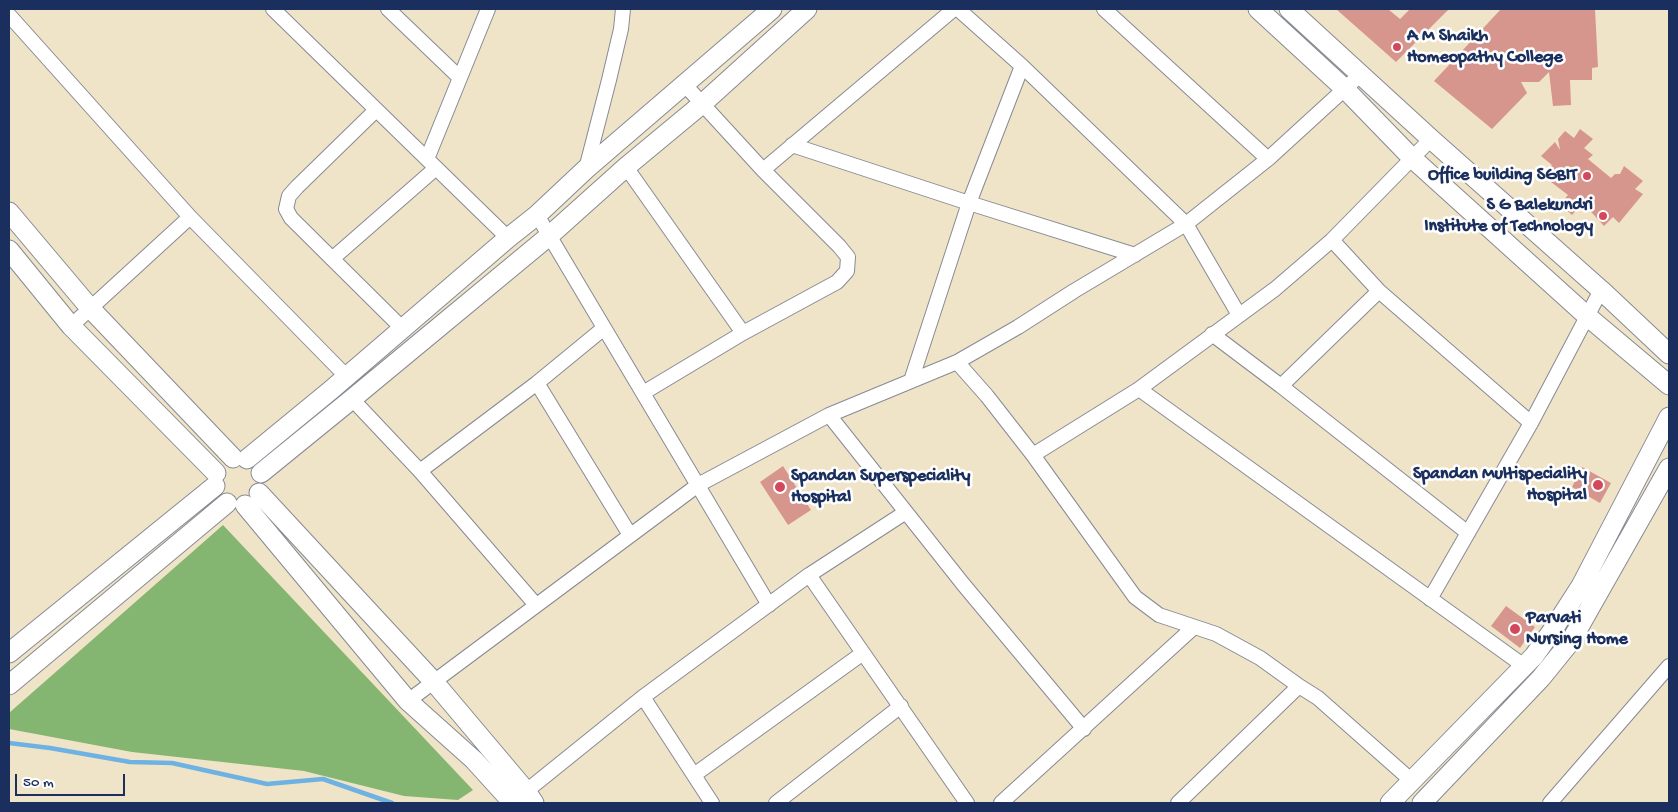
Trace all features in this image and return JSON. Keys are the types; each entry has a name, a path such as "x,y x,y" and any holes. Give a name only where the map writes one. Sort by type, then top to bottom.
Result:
{"street":[{"path":"274,9 508,238"},
{"path":"388,9 460,78"},
{"path":"332,259 431,163 460,78 488,9"},
{"path":"586,169 609,80 621,28 623,9"},
{"path":"9,654 215,480 220,466 226,461 240,459 346,377 508,238 537,216 586,169 772,9"},
{"path":"261,473 549,236 626,167 702,104 807,9"},
{"path":"763,170 954,9"},
{"path":"958,9 1022,66 1186,224 1239,315"},
{"path":"1104,9 1268,159"},
{"path":"1258,9 1345,89 1412,158 1587,316 1669,386"},
{"path":"1290,9 1601,290 1669,354"},
{"path":"9,15 190,217 346,377"},
{"path":"911,381 969,203 1022,66"},
{"path":"408,701 698,485 828,416 957,362 1018,327 1186,224 1268,159 1361,74"},
{"path":"643,393 743,333 837,282 847,271 848,257 840,246 763,170 684,85"},
{"path":"376,110 297,187 289,196 286,209 291,218 403,329"},
{"path":"1033,456 1139,389 1275,289 1332,240 1432,139"},
{"path":"792,145 1135,255"},
{"path":"626,167 743,333"},
{"path":"9,212 90,308 240,459 258,467 262,480 244,500 9,685"},
{"path":"537,216 769,605"},
{"path":"71,326 190,217"},
{"path":"1332,240 1379,291 1531,423"},
{"path":"9,250 71,326 215,480 221,498 244,500 434,682 521,800"},
{"path":"1430,600 1531,423 1601,290"},
{"path":"1281,386 1379,291"},
{"path":"420,471 537,383 604,328"},
{"path":"1212,334 1468,532"},
{"path":"957,362 987,396 1033,456 1135,597 1159,615 1216,634 1260,658 1318,698 1412,780"},
{"path":"537,383 630,535"},
{"path":"1139,389 1524,666"},
{"path":"352,399 420,471 536,605"},
{"path":"828,416 963,584 1084,729"},
{"path":"1390,803 1534,656 1571,602 1669,417"},
{"path":"1422,803 1541,678 1571,641 1669,468"},
{"path":"244,500 408,701 521,800"},
{"path":"521,800 643,697 809,575 906,512"},
{"path":"809,575 968,803"},
{"path":"1001,803 1194,627"},
{"path":"694,775 863,653"},
{"path":"1550,803 1669,666"},
{"path":"1178,803 1299,686"},
{"path":"643,697 712,803"},
{"path":"776,803 901,706"}],"green space":[{"path":"223,525 473,790 458,800 404,796 304,771 132,752 9,729 9,713"}],"building":[{"path":"1336,9 1388,9 1400,19 1410,9 1449,9 1396,62"},
{"path":"1501,9 1595,9 1598,67 1592,68 1592,80 1570,80 1571,105 1553,106 1549,72 1539,82 1521,82 1527,93 1492,129 1434,81"},
{"name":"Office building SGBIT","path":"1580,129 1593,139 1584,148 1593,155 1588,159 1611,178 1615,174 1620,174 1624,166 1643,181 1635,189 1643,194 1619,223 1613,217 1604,226 1583,203 1572,215 1560,204 1568,195 1542,175 1552,165 1541,156 1555,142 1560,150 1558,139 1565,131 1574,138"},
{"path":"783,466 811,510 788,525 760,482"},
{"path":"1582,467 1611,483 1600,503 1572,487"},
{"path":"1506,606 1535,627 1520,648 1491,626"}],"waterway":[{"path":"9,743 130,762 172,763 267,784 323,779 392,803"}],"place":[{"name":"A M Shaikh Homeopathy College","path":"1397,47"},
{"name":"Office building SGBIT","path":"1587,176"},
{"name":"S G Balekundri Institute of Technology","path":"1603,216"},
{"name":"Spandan Multispeciality Hospital","path":"1598,485"},
{"name":"Spandan Superspeciality Hospital","path":"780,487"},
{"name":"Parvati Nursing Home","path":"1515,629"}]}
